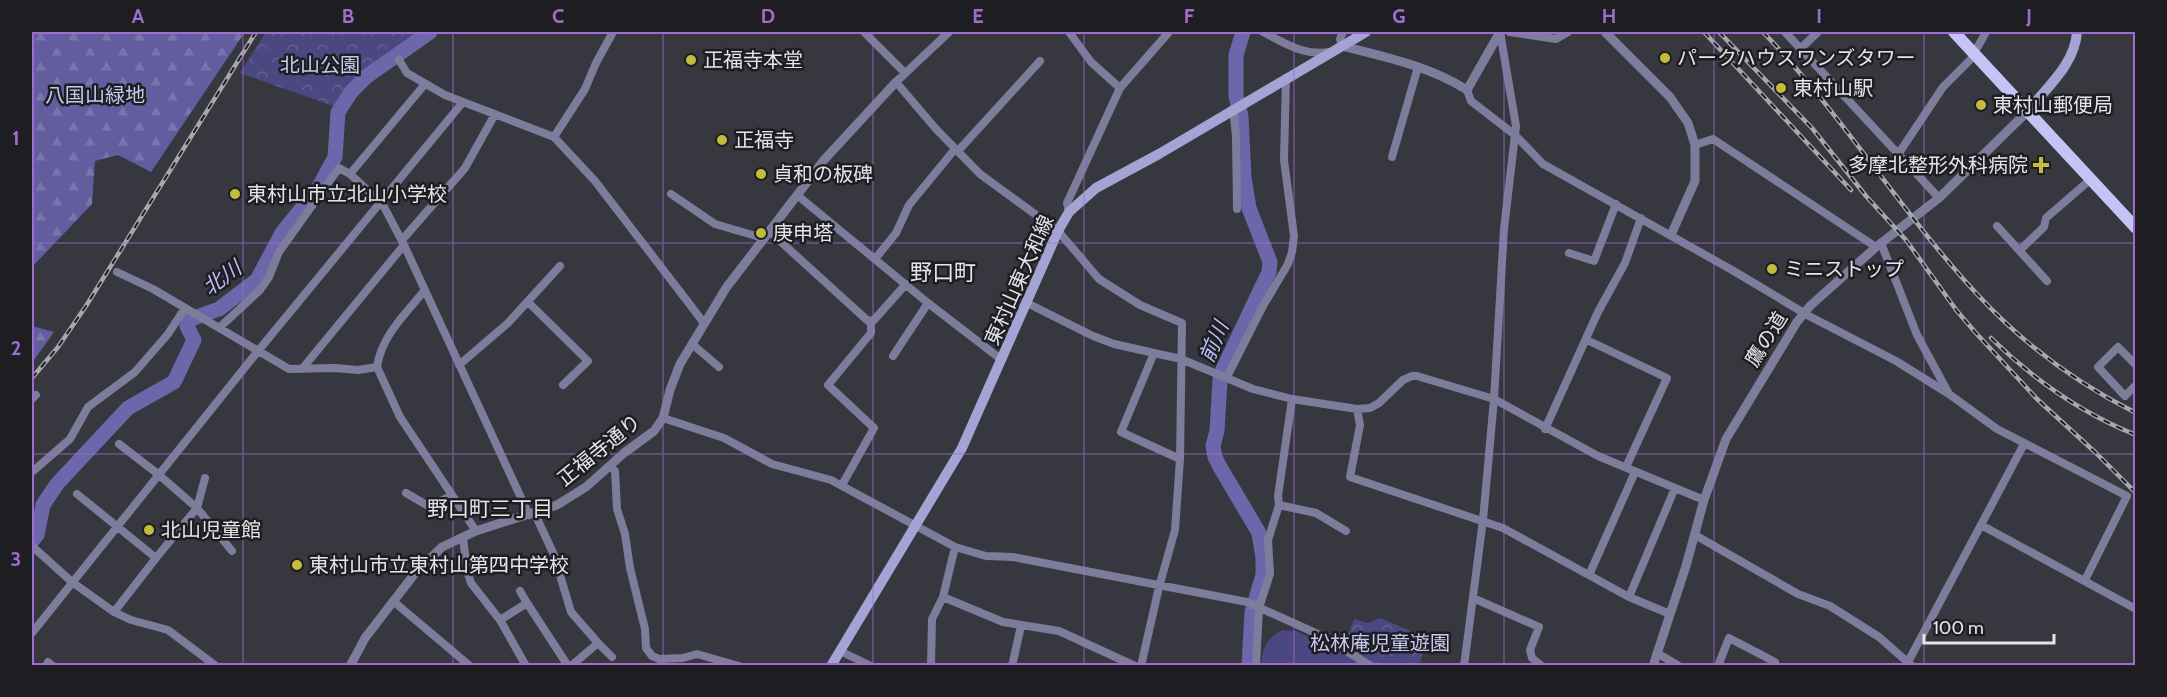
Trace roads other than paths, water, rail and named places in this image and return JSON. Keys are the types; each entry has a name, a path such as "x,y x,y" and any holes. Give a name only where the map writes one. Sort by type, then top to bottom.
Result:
{"main road":[{"name":"東村山東大和線","path":"831,666 962,448 1058,231 1069,212 1096,188 1159,154 1366,32"},
{"path":"1954,32 2136,228"},
{"path":"2028,111 2064,69 2072,54 2078,32"}],"street":[{"path":"554,137 585,89 613,32"},
{"path":"864,32 906,73"},
{"path":"950,32 896,82 980,174 1058,231 1099,279 1140,305 1182,323 1180,459 1175,530 1141,666"},
{"path":"1069,32 1091,63 1120,88"},
{"path":"1069,212 1067,203 1120,88 1169,32"},
{"path":"1263,32 1304,51 1319,53 1337,48 1418,67 1447,77 1467,90 1471,101 1515,135 1543,164 1804,312 1896,361 1949,394 1977,416 2024,444 2127,496 2085,580"},
{"path":"1337,48 1343,32"},
{"path":"1500,32 1556,39 1568,32"},
{"path":"1467,90 1500,32"},
{"path":"1464,666 1483,520 1494,399 1504,229 1516,126 1500,32"},
{"path":"1605,32 1670,97 1688,123 1695,145 1695,181 1671,235"},
{"path":"1785,32 1939,198"},
{"path":"1801,48 1818,32"},
{"path":"1899,153 1943,87 1971,59 1986,32"},
{"path":"399,60 408,73 425,84 463,102 554,137 595,181 704,323"},
{"path":"875,259 896,233 909,205 956,150 1040,61"},
{"path":"1392,157 1418,67"},
{"path":"1226,376 1292,252 1294,236 1284,160 1286,78"},
{"name":"正福寺通り","path":"350,666 365,638 393,601 416,572 442,547 476,531 532,515 557,505 586,487 654,431 663,418 680,364 726,288 824,160 896,82"},
{"path":"350,174 425,84"},
{"path":"32,633 158,474 463,102"},
{"path":"1237,107 1237,209"},
{"name":"鷹の道","path":"1653,666 1695,536 1704,500 1726,439 1804,312 1878,245 1939,198 2028,111"},
{"path":"302,369 465,168 495,114"},
{"path":"1695,145 1713,139 1878,245 1917,335 1949,394"},
{"path":"215,326 260,290 269,277 279,252 339,168 350,174 380,201 403,243 459,366 554,555 571,612 612,657"},
{"path":"2020,250 2044,227 2046,218 2091,179"},
{"path":"671,194 716,224 766,234 868,321 871,321"},
{"path":"797,195 928,303 1002,360"},
{"path":"1569,253 1594,261 1616,204"},
{"path":"1545,429 1598,312 1625,262 1641,218"},
{"path":"1997,226 2047,281"},
{"path":"459,366 508,323 560,266"},
{"path":"117,272 289,369 358,370 377,367"},
{"path":"871,321 906,284"},
{"path":"425,290 392,330 384,344 377,367 400,417 476,531"},
{"path":"528,302 588,362 563,385"},
{"path":"893,356 928,303"},
{"path":"1027,303 1114,344 1181,359 1253,389 1292,399 1357,410 1370,408 1412,376 1494,399 1598,456 1704,500"},
{"path":"32,472 70,439 88,407 135,372 188,310"},
{"path":"842,485 874,428 828,385 871,333 871,321"},
{"path":"1587,340 1667,378 1626,467"},
{"path":"692,344 719,367"},
{"path":"2136,365 2118,347 2098,367 2125,396 2136,385"},
{"path":"1154,353 1121,432 1180,459"},
{"path":"1256,666 1257,607 1270,574 1268,540 1279,505 1278,496 1292,399"},
{"path":"1357,410 1360,425 1350,477 1503,528 1629,597 1670,614"},
{"path":"663,418 724,438 772,464 831,480 955,547 986,556 1013,557 1247,603 1320,635 1371,666"},
{"path":"119,444 197,508 232,551"},
{"path":"1695,536 1798,594 1830,606 1879,637 1910,664 2024,444"},
{"path":"610,465 615,471 616,509 625,534 630,568 645,629 646,648 652,656 659,659 682,662 697,654 740,666"},
{"path":"1589,575 1635,472"},
{"path":"114,612 197,508 205,478"},
{"path":"1629,597 1675,488"},
{"path":"406,493 430,507 452,495"},
{"path":"77,494 156,558"},
{"path":"1279,505 1316,513 1346,531"},
{"path":"1981,525 2136,609"},
{"path":"463,537 467,571 471,583 500,620 526,666"},
{"path":"931,666 932,619 943,597 955,547"},
{"path":"34,548 72,582 114,612 131,620 168,630 216,666"},
{"path":"520,591 570,666 598,643"},
{"path":"943,597 1003,622 1059,631 1135,666"},
{"path":"1473,598 1539,627 1530,650 1532,658 1542,666"},
{"path":"393,601 470,666"},
{"path":"500,620 527,603"},
{"path":"1012,666 1021,626"},
{"path":"1718,666 1729,638 1775,662 1773,666"},
{"path":"840,651 871,666"},
{"path":"1657,653 1679,666"},
{"path":"46,666 48,662 53,666"}],"waterway":[{"name":"北川","path":"32,541 37,535 43,505 57,484 128,408 174,382 194,340 187,326 191,319 219,309 257,280 282,233 319,187 335,157 338,112 351,92 367,76 430,32"},
{"name":"前川","path":"1243,32 1236,55 1236,96 1241,116 1244,178 1249,208 1270,262 1269,272 1223,369 1220,380 1217,431 1213,446 1220,467 1259,533 1263,575 1252,612 1249,666"}],"railway":[{"path":"32,378 58,347 86,306 256,32"},
{"path":"1704,32 1851,190"},
{"path":"1719,32 1812,128 1866,196 1906,240 1957,311 1975,332 2037,399 2136,493"},
{"path":"1763,32 1818,95 1948,262 1993,311 2031,345 2071,375 2136,413"},
{"path":"1991,338 2059,394 2096,416 2136,435"}],"place":[{"name":"パークハウスワンズタワー","path":"1665,58"},
{"name":"正福寺本堂","path":"691,60"},
{"name":"東村山駅","path":"1781,88"},
{"name":"東村山郵便局","path":"1981,105"},
{"name":"正福寺","path":"722,140"},
{"name":"多摩北整形外科病院","path":"2041,165"},
{"name":"貞和の板碑","path":"761,174"},
{"name":"東村山市立北山小学校","path":"235,194"},
{"name":"庚申塔","path":"761,233"},
{"name":"ミニストップ","path":"1772,269"},
{"name":"北山児童館","path":"149,530"},
{"name":"東村山市立東村山第四中学校","path":"297,565"}],"district":[{"name":"野口町","path":"943,272"},
{"name":"野口町三丁目","path":"490,509"}],"park label":[{"name":"北山公園","path":"320,65"},
{"name":"八国山緑地","path":"95,95"},
{"name":"松林庵児童遊園","path":"1380,643"}]}
